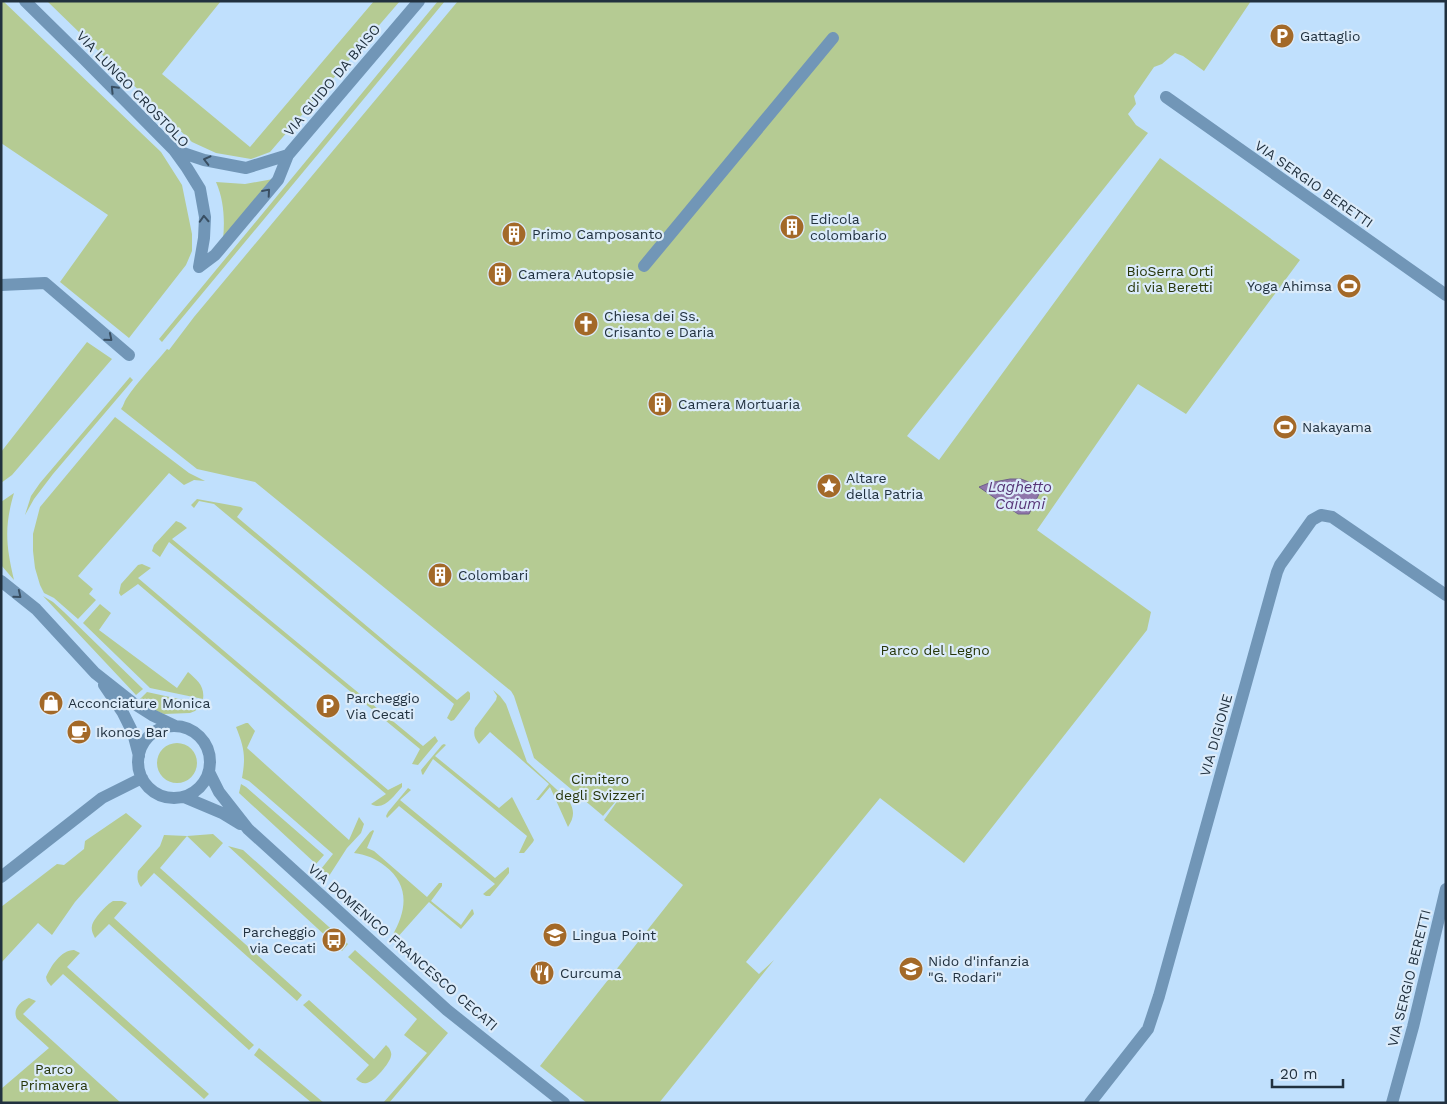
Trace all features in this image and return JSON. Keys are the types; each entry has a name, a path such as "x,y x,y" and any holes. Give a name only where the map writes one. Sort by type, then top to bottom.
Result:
{"street":[{"name":"VIA LUNGO CROSTOLO","path":"25,1 174,150 191,175 200,190 205,217 204,238 199,267"},
{"name":"VIA GUIDO DA BAISO","path":"199,267 215,255 278,180 288,156 419,1"},
{"path":"644,266 833,38"},
{"name":"VIA SERGIO BERETTI","path":"1166,97 1446,295"},
{"name":"VIA GUIDO DA BAISO","path":"174,150 204,160 246,168 288,156"},
{"path":"1,285 45,283 129,355"},
{"name":"VIA DIGIONE","path":"1090,1103 1148,1028 1159,996 1277,572 1312,520 1321,515 1332,517 1446,596"},
{"path":"1,581 36,609 95,673 129,724 139,756"},
{"path":"95,673 133,703 175,726"},
{"path":"175,726 192,730 201,737 211,757 207,779 200,788 184,797 169,798 159,795 146,785 138,767 142,745 149,736 158,729 175,726"},
{"path":"209,772 219,792 248,829"},
{"path":"1,877 102,798 142,778"},
{"path":"184,797 222,813 248,829"},
{"name":"VIA DOMENICO FRANCESCO CECATI","path":"248,829 447,1010 564,1103"},
{"name":"VIA SERGIO BERETTI","path":"1392,1103 1413,1027 1446,890"}],"green space":[{"path":"1,1 161,152 182,185 192,234 192,251 186,265 129,338 60,282 108,215 1,143"},
{"path":"47,1 221,1 162,74 250,147 374,1 400,1 270,152 251,159 216,153 192,142"},
{"path":"438,1 445,1 162,342 159,339"},
{"path":"458,1 1251,1 1204,71 1183,56 1175,53 1162,64 1154,67 1134,96 1136,104 1128,114 1136,125 1148,133 907,436 939,460 1160,158 1300,260 1186,414 1138,384 1037,530 1151,612 1147,630 964,863 880,798 746,962 759,974 774,960 659,1103 587,1103 540,1066 683,885 604,820 623,793 603,816 534,758 511,691 255,482 197,469 121,409 141,379 167,349 169,350 194,317"},
{"path":"273,179 223,239 223,210 216,182 245,184"},
{"path":"87,342 112,359 12,475 1,483 1,452"},
{"path":"130,377 133,380 53,474 34,499 25,515 31,496 40,483"},
{"path":"115,417 189,473 205,481 194,480 184,485 169,473 78,576 93,589 89,594 96,600 78,619 54,598 44,593 35,568 33,534 40,507"},
{"path":"14,493 7,536 14,580 1,565 1,502"},
{"path":"197,499 241,507 243,509 237,517 394,649 457,700 468,691 470,699 454,720 451,721 447,718 454,704 214,504 199,501 194,508 191,505"},
{"path":"176,521 187,528 172,539 423,746 435,736 438,741 418,765 412,764 420,749 169,542 160,557 152,551 154,545"},
{"path":"142,564 151,568 138,578 388,790 402,783 402,787 384,804 376,806 371,804 386,794 138,584 121,596 119,593 121,584 138,565"},
{"path":"43,596 64,612 143,689 136,695"},
{"path":"100,604 111,613 99,630 177,688 188,672 202,687 203,699 150,688 83,623"},
{"path":"493,690 506,704 527,762 569,801 573,814 572,821 568,827 550,787 539,800 536,800 549,784 490,732 479,744 476,740 474,735 475,728 496,700 497,696"},
{"path":"147,692 202,704 190,713 164,714 146,707 140,699"},
{"path":"246,723 255,731 247,748 349,840 359,817 364,824 361,833 347,848 329,876 321,869 333,854 249,781 242,778 243,752 236,727"},
{"path":"181,743 188,746 194,752 197,763 196,771 188,780 181,783 173,783 166,780 158,771 157,759 160,752 169,744"},
{"path":"444,744 446,745 435,756 499,808 512,797 534,840 524,853 519,853 527,836 433,759 422,774 421,770"},
{"path":"241,784 324,855 316,864 239,793"},
{"path":"408,788 411,790 400,800 495,878 509,868 509,873 490,896 483,894 495,884 399,806 387,818 388,812"},
{"path":"126,813 142,826 75,902 52,935 38,923 1,963 1,907 57,864 64,865 84,849 85,841"},
{"path":"373,830 367,848 374,851 427,897 439,883 442,883 442,886 431,901 461,925 473,910 474,914 461,929 429,902 396,939 392,936 403,908 404,899 399,881 393,873 378,861 354,853"},
{"path":"213,834 223,843 210,858 187,836"},
{"path":"164,835 187,836 160,868 302,995 297,1001 154,873 141,887 138,871 160,846"},
{"path":"228,846 243,850 348,944 342,951"},
{"path":"113,901 127,903 114,918 254,1045 249,1050 109,924 95,938 92,929 93,923 107,905"},
{"path":"74,950 80,953 67,967 209,1094 204,1099 63,974 51,986 46,977 51,968 57,959 65,953"},
{"path":"355,950 448,1033 389,1103 383,1103 427,1053 404,1035 417,1019 348,957"},
{"name":"Parco Primavera","path":"29,998 36,1001 23,1014 121,1103 1,1103 1,1089 49,1048 17,1019 16,1009 23,1001"},
{"path":"309,1000 374,1059 386,1045 389,1048 390,1059 374,1079 364,1083 356,1079 369,1065 303,1005"},
{"path":"259,1048 324,1103 312,1103 254,1055"}],"water":[{"name":"Laghetto Caiumi","path":"1010,479 1021,479 1039,486 1040,492 1029,514 1018,514 979,487"}],"place":[{"name":"Gattaglio","path":"1282,36"},
{"name":"Edicola colombario","path":"792,227"},
{"name":"Primo Camposanto","path":"514,234"},
{"name":"Camera Autopsie","path":"500,274"},
{"name":"Yoga Ahimsa","path":"1349,286"},
{"name":"Chiesa dei Ss. Crisanto e Daria","path":"586,324"},
{"name":"Camera Mortuaria","path":"660,404"},
{"name":"Nakayama","path":"1285,427"},
{"name":"Altare della Patria","path":"829,486"},
{"name":"Colombari","path":"440,575"},
{"name":"Acconciature Monica","path":"51,703"},
{"name":"Parcheggio Via Cecati","path":"328,706"},
{"name":"Ikonos Bar","path":"79,732"},
{"name":"Lingua Point","path":"555,935"},
{"name":"Parcheggio via Cecati","path":"334,940"},
{"name":"Nido d'infanzia \"G. Rodari\"","path":"911,969"},
{"name":"Curcuma","path":"542,973"}],"park label":[{"name":"BioSerra Orti di via Beretti","path":"1170,280"},
{"name":"Parco del Legno","path":"935,650"},
{"name":"Cimitero degli Svizzeri","path":"600,788"}]}
